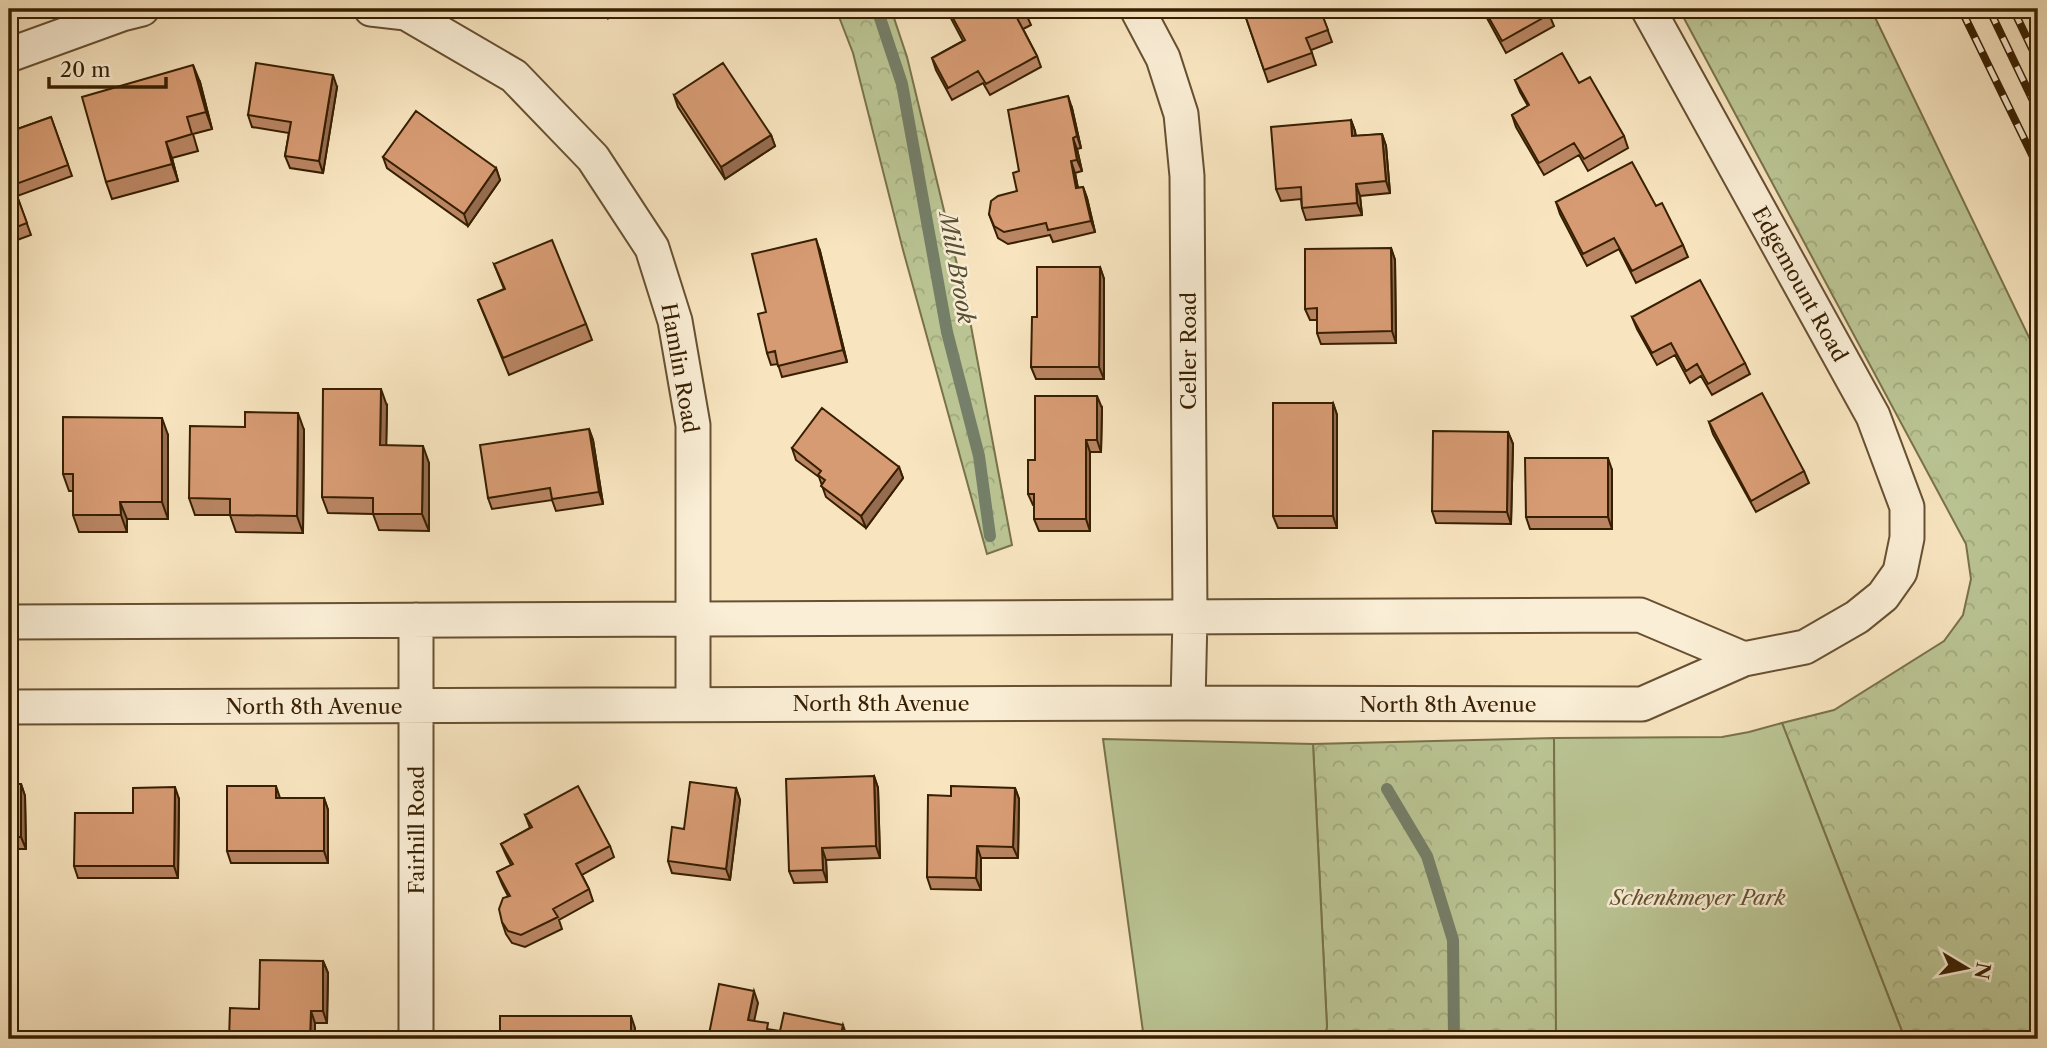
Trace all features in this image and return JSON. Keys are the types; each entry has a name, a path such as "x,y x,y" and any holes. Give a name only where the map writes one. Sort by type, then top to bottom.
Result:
{"street":[{"path":"9,55 142,9"},
{"name":"Hamlin Road","path":"371,9 405,13 514,76 593,158 652,248 675,321 693,425 693,704"},
{"name":"Celler Road","path":"1137,9 1163,58 1181,114 1187,176 1190,617 1188,703"},
{"name":"Edgemount Road","path":"1648,9 1872,416 1907,506 1908,538 1900,572"},
{"name":"North 8th Avenue","path":"9,706 1642,704 1744,659 1805,647 1857,617 1883,596 1900,572"},
{"path":"9,622 1640,615 1744,659"},
{"name":"Fairhill Road","path":"416,620 416,1039"}],"green space":[{"path":"836,9 891,9 907,57 968,310 1012,545 987,554 903,250 853,53"},
{"path":"1679,9 1871,9 2038,356 2038,1039 1905,1039 1782,723 1834,710 1944,641 1963,615 1971,579 1966,544"},
{"name":"Schenkmeyer Park","path":"1782,723 1905,1039 1556,1039 1554,738 1722,737"},
{"path":"1554,738 1557,1039 1324,1039 1327,1027 1313,744"},
{"path":"1103,739 1313,744 1327,1027 1324,1039 1144,1039"}],"building":[{"path":"948,9 1024,9 1027,13 1017,18 1037,56 986,84 978,71 948,88 932,58 965,40"},
{"path":"1243,9 1320,9 1328,30 1306,38 1312,53 1264,70"},
{"path":"1484,9 1547,9 1550,14 1502,41"},
{"path":"1562,53 1579,83 1590,77 1624,136 1584,159 1574,143 1539,163 1512,115 1529,105 1515,80"},
{"path":"256,63 333,75 319,161 285,156 291,122 248,115"},
{"path":"723,63 771,135 721,167 674,95"},
{"path":"193,65 206,112 187,117 192,134 166,142 172,164 106,182 82,97"},
{"path":"1068,96 1077,136 1073,138 1077,160 1071,161 1076,188 1083,187 1091,221 1048,230 1046,223 1004,232 994,226 989,214 991,201 998,196 1017,191 1013,173 1019,171 1008,110"},
{"path":"416,111 496,168 464,214 383,157"},
{"path":"51,117 68,165 13,185 27,223 9,230 9,132"},
{"path":"1351,120 1352,136 1382,134 1386,181 1356,184 1357,203 1302,208 1301,187 1276,189 1271,127"},
{"path":"1632,162 1656,206 1662,203 1683,245 1632,271 1614,238 1583,254 1556,202"},
{"path":"816,239 843,350 778,366 775,351 767,353 758,314 766,312 752,254"},
{"path":"552,240 586,324 503,358 478,300 505,289 494,264"},
{"path":"1391,248 1392,331 1317,333 1317,308 1305,309 1305,249"},
{"path":"1037,267 1100,267 1099,367 1031,367 1032,317 1037,317"},
{"path":"1700,280 1745,363 1708,384 1697,364 1686,371 1671,343 1652,353 1632,317"},
{"path":"323,389 381,389 380,445 423,446 422,514 373,514 373,498 322,497"},
{"path":"1762,393 1804,471 1751,501 1709,422"},
{"path":"1035,396 1097,396 1097,440 1086,440 1086,519 1034,519 1034,494 1028,494 1028,460 1035,460"},
{"path":"1273,403 1333,403 1333,516 1273,516"},
{"path":"822,408 899,467 861,516 821,486 825,480 818,475 821,471 792,448"},
{"path":"245,412 298,413 297,516 230,515 230,499 189,498 190,426 245,427"},
{"path":"63,417 162,418 162,502 120,502 121,515 73,515 73,474 63,474"},
{"path":"589,429 599,492 552,499 550,488 488,498 480,445"},
{"path":"1433,431 1508,432 1507,512 1432,511"},
{"path":"1525,458 1608,458 1608,517 1526,517"},
{"path":"874,776 876,846 822,848 823,870 789,871 786,779"},
{"path":"690,782 736,788 726,869 668,861 672,827 684,829"},
{"path":"9,784 21,784 21,837 9,837"},
{"path":"227,786 276,786 276,798 324,798 324,851 227,851"},
{"path":"578,786 610,846 576,864 589,889 553,909 558,917 521,935 508,931 502,922 499,909 503,898 510,896 497,872 513,864 501,844 532,827 525,815"},
{"path":"951,786 1015,788 1013,847 977,846 976,878 927,877 928,795 951,796"},
{"path":"175,787 174,866 74,866 75,813 133,813 133,788"},
{"path":"260,960 323,961 323,1011 311,1011 310,1039 229,1039 230,1008 259,1009"},
{"path":"719,984 754,991 748,1020 768,1023 767,1029 780,1031 784,1013 843,1025 840,1039 708,1039"},
{"path":"500,1016 631,1016 631,1039 500,1039"}],"waterway":[{"name":"Mill Brook","path":"877,9 902,84 947,332 979,456 990,536"},
{"name":"Mill Brook","path":"1387,789 1427,856 1453,940 1454,1039"}],"railway":[{"path":"1961,9 2038,167"},
{"path":"1989,9 2038,111"},
{"path":"2013,9 2038,61"}]}
